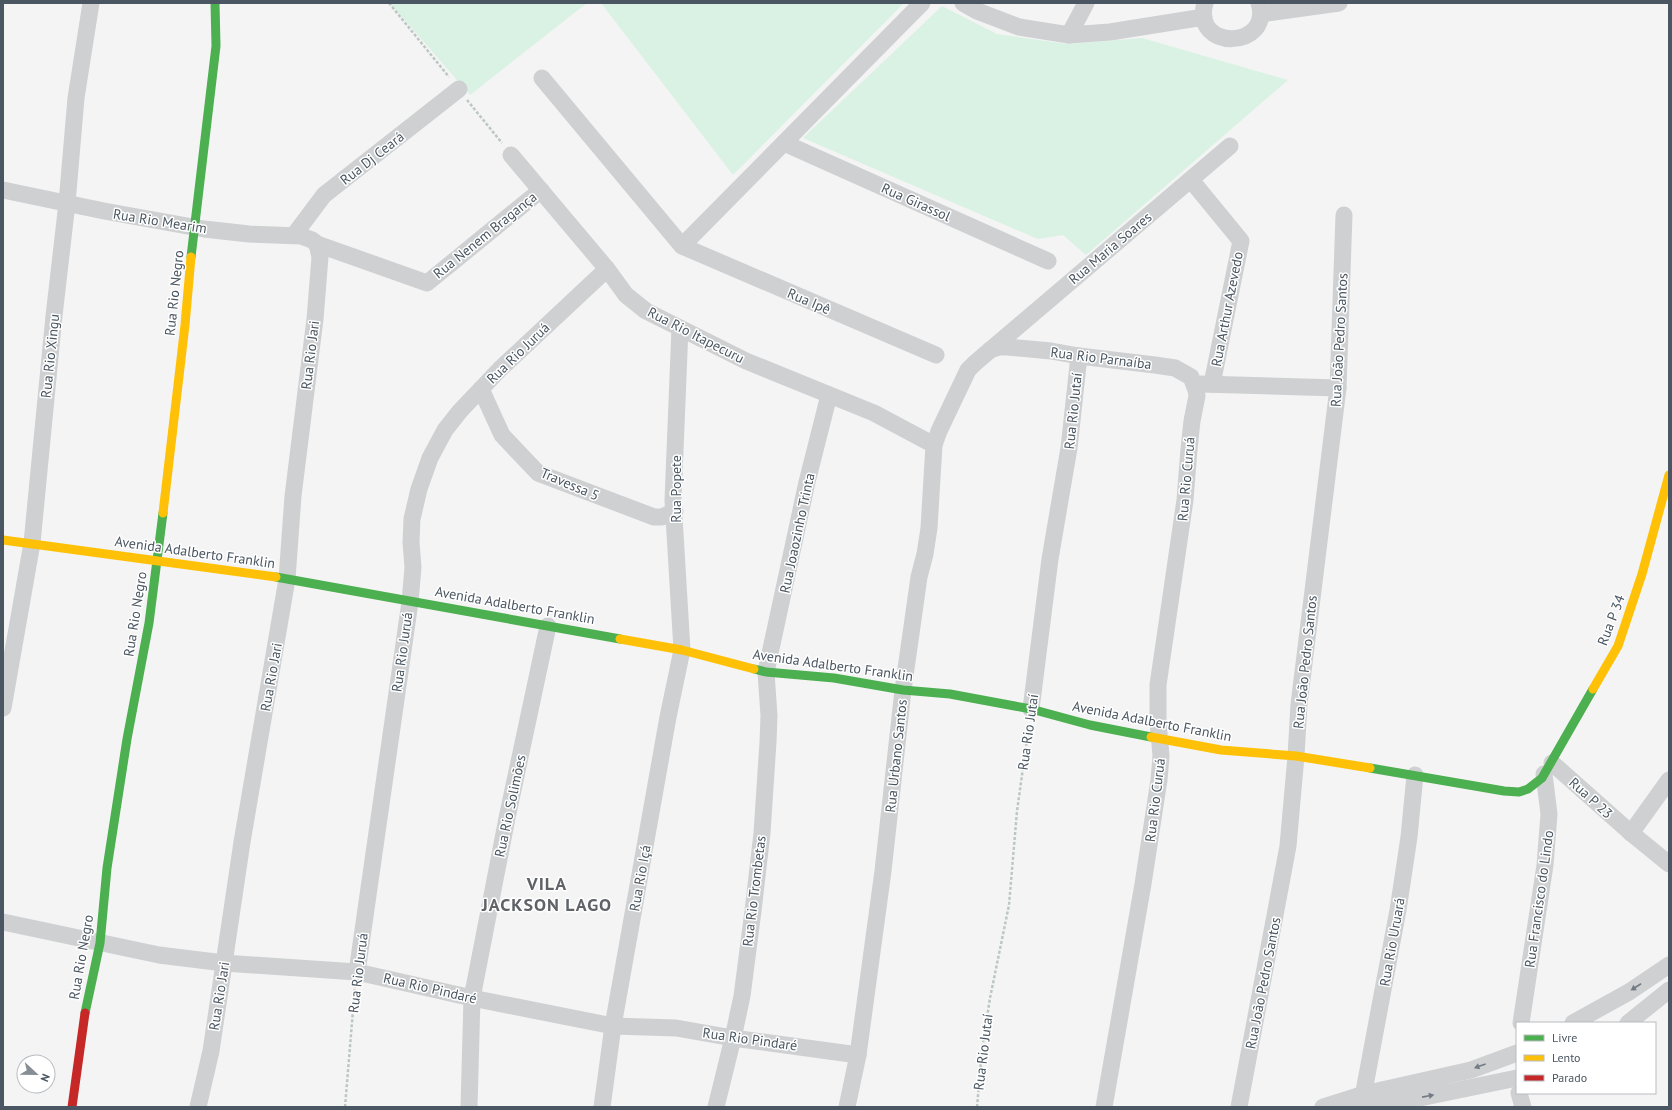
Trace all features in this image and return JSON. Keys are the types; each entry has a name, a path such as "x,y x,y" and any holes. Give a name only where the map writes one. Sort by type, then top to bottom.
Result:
{"street":[{"name":"Rua Rio Xingu","path":"3,708 32,544 54,316 67,203 76,98 91,3"},
{"name":"Rua Rio Negro","path":"72,1107 85,1013 100,943 107,868 127,739 149,623 157,562 185,325 194,226 206,141 216,46 215,3"},
{"path":"542,78 682,246 922,3"},
{"path":"963,3 977,11 1019,27 1069,35 1110,32 1205,10 1211,30 1216,35 1223,38 1237,39 1244,37 1256,28 1260,9 1339,3"},
{"path":"1069,35 1086,3"},
{"name":"Rua Dj Ceará","path":"294,235 324,195 459,89"},
{"name":"Rua Girassol","path":"784,143 1048,261"},
{"name":"Rua Maria Soares","path":"990,350 1230,146"},
{"name":"Rua Rio Itapecuru","path":"511,155 607,268 626,295 646,311 746,361 874,413 934,445"},
{"name":"Rua Arthur Azevedo","path":"1191,180 1241,241 1212,384"},
{"name":"Rua Rio Mearim","path":"3,190 104,212 194,226 204,229 250,234 294,235 307,238 317,244"},
{"name":"Rua Nenem Bragança","path":"317,244 427,283 541,190"},
{"name":"Rua João Pedro Santos","path":"1240,1107 1288,846 1299,704 1338,388 1344,215"},
{"name":"Rua Rio Jari","path":"198,1107 211,1051 255,763 287,579 293,496 315,319 320,256 317,244"},
{"name":"Rua Ipê","path":"682,246 936,355"},
{"name":"Rua Rio Juruá","path":"357,972 410,602 413,566 411,542 412,518 419,489 430,458 445,430 481,389 607,268"},
{"name":"Rua Popete","path":"680,328 673,500 675,511 682,650"},
{"name":"Rua Rio Parnaíba","path":"990,350 999,347 1006,347 1051,351 1078,356 1175,368 1191,378 1196,390"},
{"name":"Rua Urbano Santos","path":"848,1107 858,1055 883,871 919,577 925,554 929,528 934,445 939,431 968,370 990,350"},
{"name":"Rua Rio Jutaí","path":"1031,709 1050,558 1069,448 1078,356"},
{"path":"1196,390 1212,384 1338,388"},
{"name":"Travessa 5","path":"481,389 502,436 538,473 654,517 662,517 675,511"},
{"name":"Rua Rio Curuá","path":"1104,1107 1149,848 1159,780 1161,756 1158,685 1185,500 1188,449 1196,390"},
{"name":"Rua Joaozinho Trinta","path":"766,672 828,395"},
{"name":"Rua P 34","path":"1548,768 1618,646 1642,574 1669,475"},
{"name":"Avenida Adalberto Franklin","path":"3,540 287,579 410,602 596,633 682,650 766,672 834,678 904,690 950,694 1031,709 1090,725 1221,750 1296,756 1504,791 1519,792 1528,789 1548,768"},
{"name":"Rua Rio Solimões","path":"469,1107 472,998 507,818 548,626"},
{"name":"Rua Rio Içá","path":"602,1107 613,1026 668,717 682,650"},
{"name":"Rua Rio Trombetas","path":"716,1107 742,996 762,833 769,716 766,672"},
{"name":"Rua P 23","path":"1548,768 1669,864"},
{"name":"Rua Francisco do Lindo","path":"1521,1022 1546,865 1549,814 1548,768"},
{"name":"Rua Rio Uruará","path":"1363,1101 1398,910 1409,837 1415,775"},
{"path":"1631,833 1669,780"},
{"name":"Rua Rio Pindaré","path":"3,922 159,955 224,963 357,972 472,998 613,1026 676,1028 733,1038 858,1055"},
{"path":"1575,1022 1629,992 1669,965"},
{"path":"1629,1022 1669,990"},
{"path":"1323,1107 1363,1101 1471,1070 1516,1051"},
{"path":"1376,1107 1516,1084"},
{"path":"1520,1094 1523,1107"}],"path":[{"name":"Rua Rio Jutaí","path":"977,1107 982,1050 990,998 1009,905 1017,811 1031,709"},
{"name":"Rua Rio Juruá","path":"345,1107 357,972"}],"green space":[{"path":"390,3 587,3 470,95"},
{"path":"601,3 904,3 733,175"},
{"path":"942,6 997,34 1067,44 1142,38 1288,80 1086,255 1063,235 1038,239 803,138"}],"traffic: fast":[{"path":"191,257 216,46 215,3"},
{"path":"85,1013 100,943 107,868 127,739 149,623 163,513"},
{"path":"276,577 620,639"},
{"path":"754,669 766,672 834,678 903,690 950,694 1031,709 1090,725 1151,737"},
{"path":"1370,768 1504,791 1519,792 1528,789 1542,778 1593,689"}],"traffic: slow":[{"path":"163,513 185,325 191,257"},
{"path":"1593,689 1618,646 1642,574 1669,475"},
{"path":"3,540 276,577"},
{"path":"620,639 682,650 754,669"},
{"path":"1151,737 1221,750 1296,756 1370,768"}],"traffic: jam":[{"path":"72,1107 85,1013"}],"district":[{"name":"VILA JACKSON LAGO","path":"547,893"}]}
